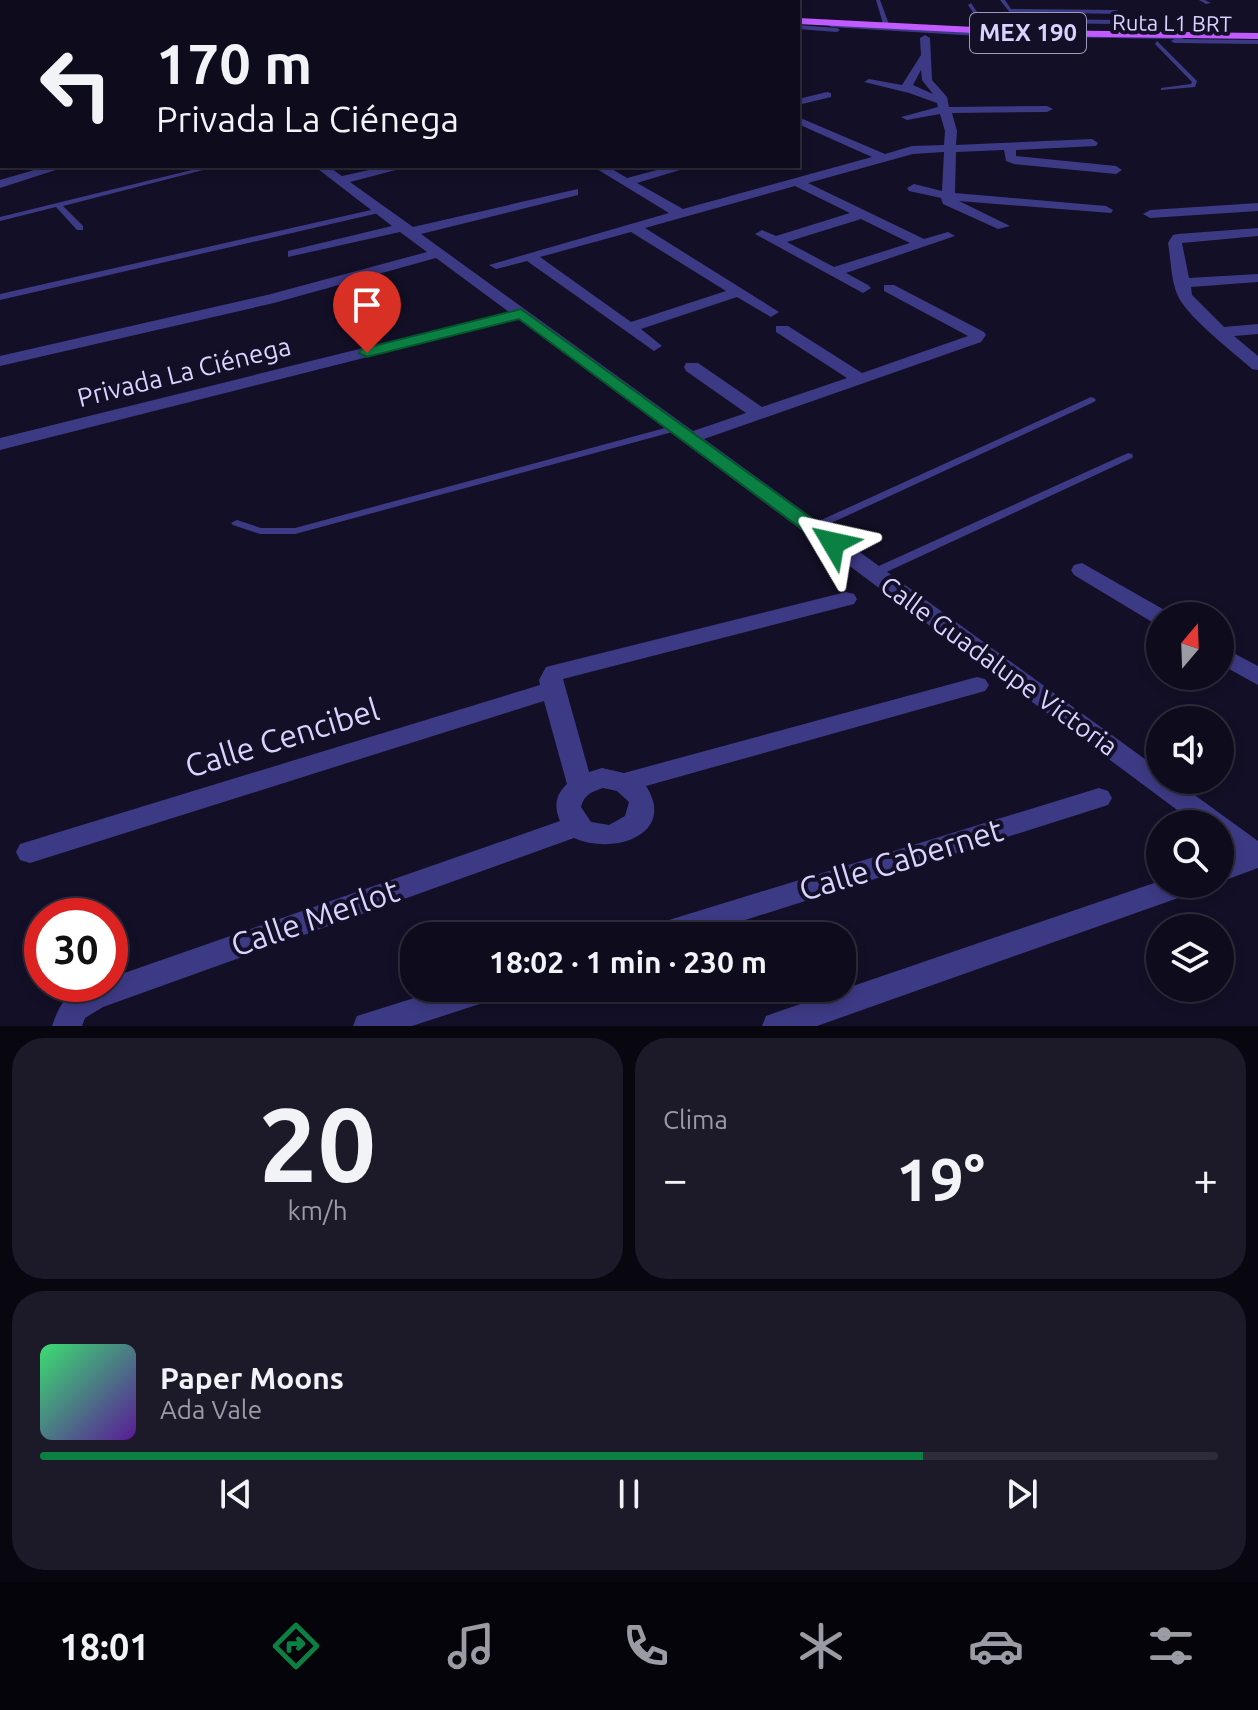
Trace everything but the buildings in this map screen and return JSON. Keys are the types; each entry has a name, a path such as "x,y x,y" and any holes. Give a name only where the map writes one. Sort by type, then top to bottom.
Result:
{"main road":[{"name":"MEX 190","path":"800,25 1258,40"},
{"name":"MEX 190","path":"800,25 925,38 1157,43 1258,40"}],"street":[{"path":"925,38 923,58 927,80 942,105 951,131 948,201 1003,226"},
{"path":"912,90 907,83 923,58"},
{"path":"869,82 912,90 942,105"},
{"path":"800,102 827,95"},
{"path":"907,117 942,105 1047,109"},
{"path":"800,121 885,158"},
{"path":"496,265 912,150 1092,143"},
{"path":"1010,145 1010,158 1014,160 1116,170"},
{"path":"0,184 55,168"},
{"path":"331,174 359,168"},
{"path":"331,174 386,168"},
{"path":"601,168 681,214"},
{"path":"625,182 679,168"},
{"name":"Calle Guadalupe Victoria","path":"331,174 1196,810"},
{"path":"797,182 923,244"},
{"path":"914,188 948,196 1106,210"},
{"path":"293,254 573,192"},
{"path":"1150,214 1258,207"},
{"path":"861,214 768,237 863,288"},
{"path":"633,227 771,312"},
{"path":"1258,232 1178,238 1175,243 1185,296 1258,365"},
{"path":"833,272 948,236"},
{"path":"0,361 274,298 439,253"},
{"path":"529,256 654,346"},
{"path":"1181,283 1258,278"},
{"path":"683,433 760,414 975,339 978,335 889,288"},
{"path":"629,328 738,292"},
{"name":"Privada La Ciénega","path":"0,444 521,314"},
{"path":"782,329 860,379"},
{"path":"1220,332 1258,329"},
{"path":"692,367 760,414"},
{"path":"1082,570 1146,609"},
{"name":"Calle Cencibel","path":"30,852 554,681 846,599"},
{"path":"1234,662 1258,677"},
{"path":"554,681 580,785"},
{"path":"625,782 977,685"},
{"path":"602,778 625,782 633,787 642,802 639,818 633,825 625,831 605,836 594,835 576,826 569,816 567,804 571,793 580,785 602,778"},
{"name":"Calle Cabernet","path":"701,922 1099,798"},
{"name":"Calle Merlot","path":"67,1026 73,1009 93,997 576,826"},
{"path":"1234,838 1258,856"},
{"path":"1234,865 1258,856"},
{"path":"777,1026 1146,898"},
{"path":"368,1026 445,1002"}],"lane":[{"path":"878,0 887,27"},
{"path":"1002,0 1018,21 1124,22 1111,6"},
{"path":"1036,0 1042,11"},
{"path":"1073,0 1080,12"},
{"path":"1201,0 1208,3"},
{"path":"971,5 989,32"},
{"path":"1009,10 1117,12"},
{"path":"1078,22 1088,34"},
{"path":"1093,22 1103,34"},
{"name":"Ruta L1 BRT","path":"800,25 991,38 1258,40"},
{"path":"1157,43 1195,82 1193,86 1163,89"},
{"path":"0,219 208,168"},
{"path":"58,205 80,228"},
{"path":"0,297 380,210"},
{"path":"812,528 1091,400"},
{"path":"237,523 260,531 295,531 683,433"},
{"path":"874,573 1128,456"}],"route":[{"path":"367,353 521,314 833,543"}]}
